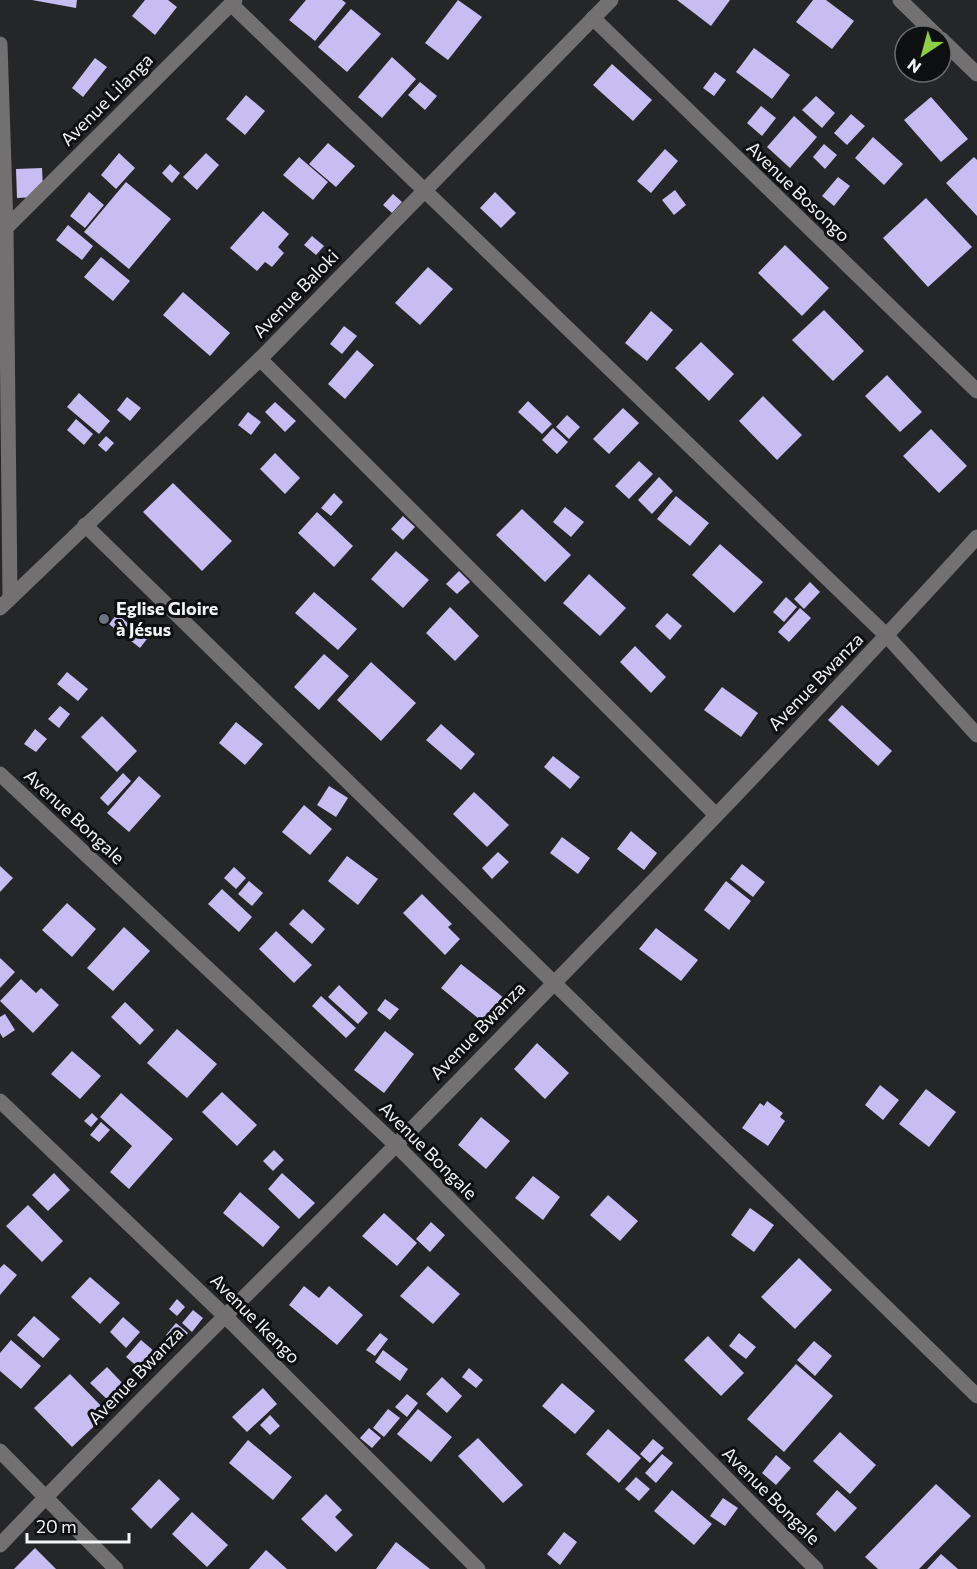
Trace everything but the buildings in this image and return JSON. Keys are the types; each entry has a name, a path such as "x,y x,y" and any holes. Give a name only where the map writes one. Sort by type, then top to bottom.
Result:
{"street":[{"name":"Avenue Baloki","path":"5,603 260,359 611,0"},
{"path":"900,0 925,24"},
{"path":"233,2 424,191 887,636 977,735"},
{"name":"Avenue Lilanga","path":"3,228 233,2"},
{"name":"Avenue Bosongo","path":"593,18 977,391"},
{"path":"0,44 5,603"},
{"path":"953,51 977,74"},
{"path":"260,359 716,814"},
{"path":"85,525 977,1396"},
{"name":"Avenue Bwanza","path":"0,1545 224,1315 396,1145 887,636 977,537"},
{"name":"Avenue Bongale","path":"0,774 396,1145 816,1569"},
{"name":"Avenue Ikengo","path":"0,1101 224,1315 478,1569"},
{"path":"0,1451 116,1569"}],"place":[{"name":"Eglise Gloire à Jésus","path":"104,619"}]}
